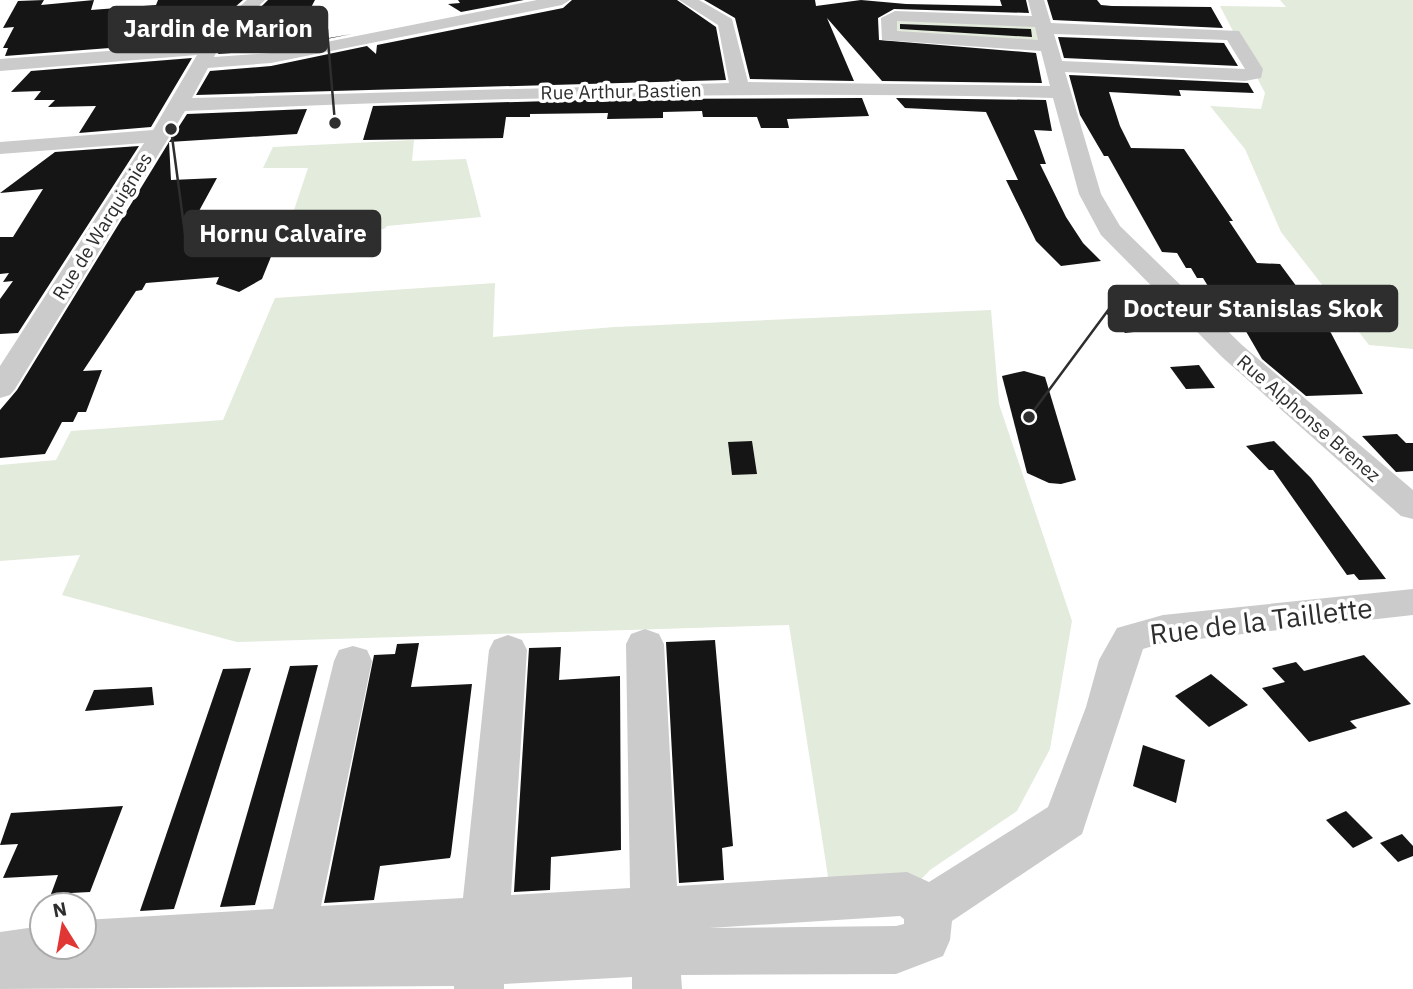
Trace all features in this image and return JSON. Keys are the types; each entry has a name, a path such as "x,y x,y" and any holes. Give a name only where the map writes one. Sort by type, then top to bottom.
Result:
{"street":[{"name":"Rue de Warquignies","path":"0,388 179,105 215,38 257,0"},
{"path":"0,65 207,56 271,58 562,0"},
{"path":"687,0 726,23 740,89"},
{"name":"Rue Alphonse Brenez","path":"1036,0 1051,46 1090,194 1110,230 1232,351 1413,509"},
{"path":"1043,25 895,16 889,18 888,36 1051,46"},
{"name":"Rue Arthur Bastien","path":"179,105 523,92 897,87 1254,74 1254,69 1233,35 1043,25"},
{"path":"0,148 159,136"},
{"name":"Rue de la Taillette","path":"929,909 1066,820 1106,708 1118,660 1130,638 1163,629 1413,602"},
{"path":"645,644 656,950"},
{"path":"482,957 508,650"},
{"path":"284,963 353,661"},
{"path":"0,977 73,982 284,963 656,950 889,950 926,940 929,909 907,894 856,898 656,950"},
{"path":"856,898 846,927 889,950"},
{"path":"98,944 284,963"},
{"path":"0,956 28,952"}],"green space":[{"path":"1280,0 1413,0 1413,349 1369,345 1281,232 1245,149 1210,106 1261,109 1265,93 1220,6 1286,7"},
{"path":"889,18 1042,22 1051,46 894,38"},
{"path":"414,140 412,161 466,159 481,217 387,226 384,229 287,231 308,168 263,168 273,147"},
{"path":"495,283 493,337 615,327 991,310 999,404 1072,621 1050,749 1017,811 930,870 907,894 829,883 789,625 237,642 62,595 80,555 0,561 0,465 56,460 71,431 223,420 275,298"}],"building":[{"path":"44,0 41,5 94,0 91,10 156,5 158,0 243,0 207,32 201,41 5,56 8,48 3,48 14,27 3,28 18,1"},
{"path":"268,0 315,0 307,15 327,14 317,40 352,34 271,50 218,54 224,43"},
{"path":"458,0 524,0 461,12 448,4 460,3"},
{"path":"572,0 677,0 716,27 726,80 196,95 210,71 271,66 367,46 376,54 377,45 563,8"},
{"path":"704,0 815,0 816,6 861,0 1002,6 1000,0 1026,0 1029,13 894,9 878,18 879,40 1036,53 1042,83 882,81 827,18 854,81 750,79 735,18"},
{"path":"1047,0 1097,0 1101,5 1112,6 1211,7 1223,28 1053,20"},
{"path":"900,24 1031,29 1032,37 900,29"},
{"path":"1058,37 1224,43 1238,66 1064,58"},
{"path":"192,58 151,127 79,133 96,106 48,107 55,100 34,100 41,91 11,92 31,71"},
{"path":"1069,75 1248,83 1254,93 1179,90 1181,96 1109,92 1120,126 1131,148 1184,149 1233,221 1229,221 1257,263 1280,264 1331,333 1363,394 1306,396 1262,359 1233,309 1222,309 1203,278 1197,278 1191,268 1186,268 1177,253 1162,252 1108,156 1104,156 1080,115"},
{"path":"862,98 869,116 787,119 789,128 761,128 757,117 703,117 702,111 663,112 663,118 607,119 608,113 530,114 530,117 506,117 503,138 363,140 373,106 619,99"},
{"path":"896,98 1046,100 1052,131 1034,130 1046,164 1040,164 1066,217 1083,243 1101,261 1061,266 1036,241 1006,180 1018,180 986,112 905,108"},
{"path":"307,109 297,134 169,142 187,114"},
{"path":"169,142 171,180 217,178 187,233 283,227 262,279 239,292 216,284 219,277 146,283 142,290 136,291 83,371 102,370 86,412 78,412 73,422 62,422 45,454 0,458 0,410 17,390"},
{"path":"139,146 18,333 0,334 0,299 13,281 3,282 9,273 0,274 0,237 13,237 43,189 0,193 55,152"},
{"path":"1141,309 1160,329 1125,333 1106,313"},
{"path":"1199,365 1215,388 1186,389 1170,367"},
{"path":"1024,371 1045,377 1076,480 1061,484 1049,483 1027,473 1002,376"},
{"path":"1397,434 1406,443 1413,443 1413,471 1396,472 1362,436"},
{"path":"752,441 757,474 732,475 728,442"},
{"path":"1274,441 1311,478 1386,579 1359,580 1354,574 1347,575 1273,470 1269,470 1246,446"},
{"path":"715,640 733,846 722,848 724,880 679,883 666,642"},
{"path":"419,643 411,687 472,684 450,858 380,866 374,900 324,903 374,655 395,654 397,644"},
{"path":"561,647 559,680 620,676 621,850 551,857 550,890 514,892 529,648"},
{"path":"1364,655 1411,704 1350,721 1357,728 1309,742 1262,688 1285,682 1272,668 1296,662 1304,671"},
{"path":"318,665 255,905 220,907 290,666"},
{"path":"251,668 174,909 140,911 223,669"},
{"path":"1211,674 1248,705 1209,727 1175,696"},
{"path":"152,687 154,705 85,711 94,690"},
{"path":"1143,745 1185,760 1176,803 1133,786"},
{"path":"123,806 90,891 52,891 58,875 3,878 18,844 0,845 11,813"},
{"path":"1346,811 1373,838 1353,848 1326,820"},
{"path":"1402,834 1413,846 1413,856 1398,862 1380,843"}],"place":[{"name":"Jardin de Marion","path":"335,123"},
{"name":"Hornu Calvaire","path":"171,129"},
{"name":"Docteur Stanislas Skok","path":"1029,417"}]}
